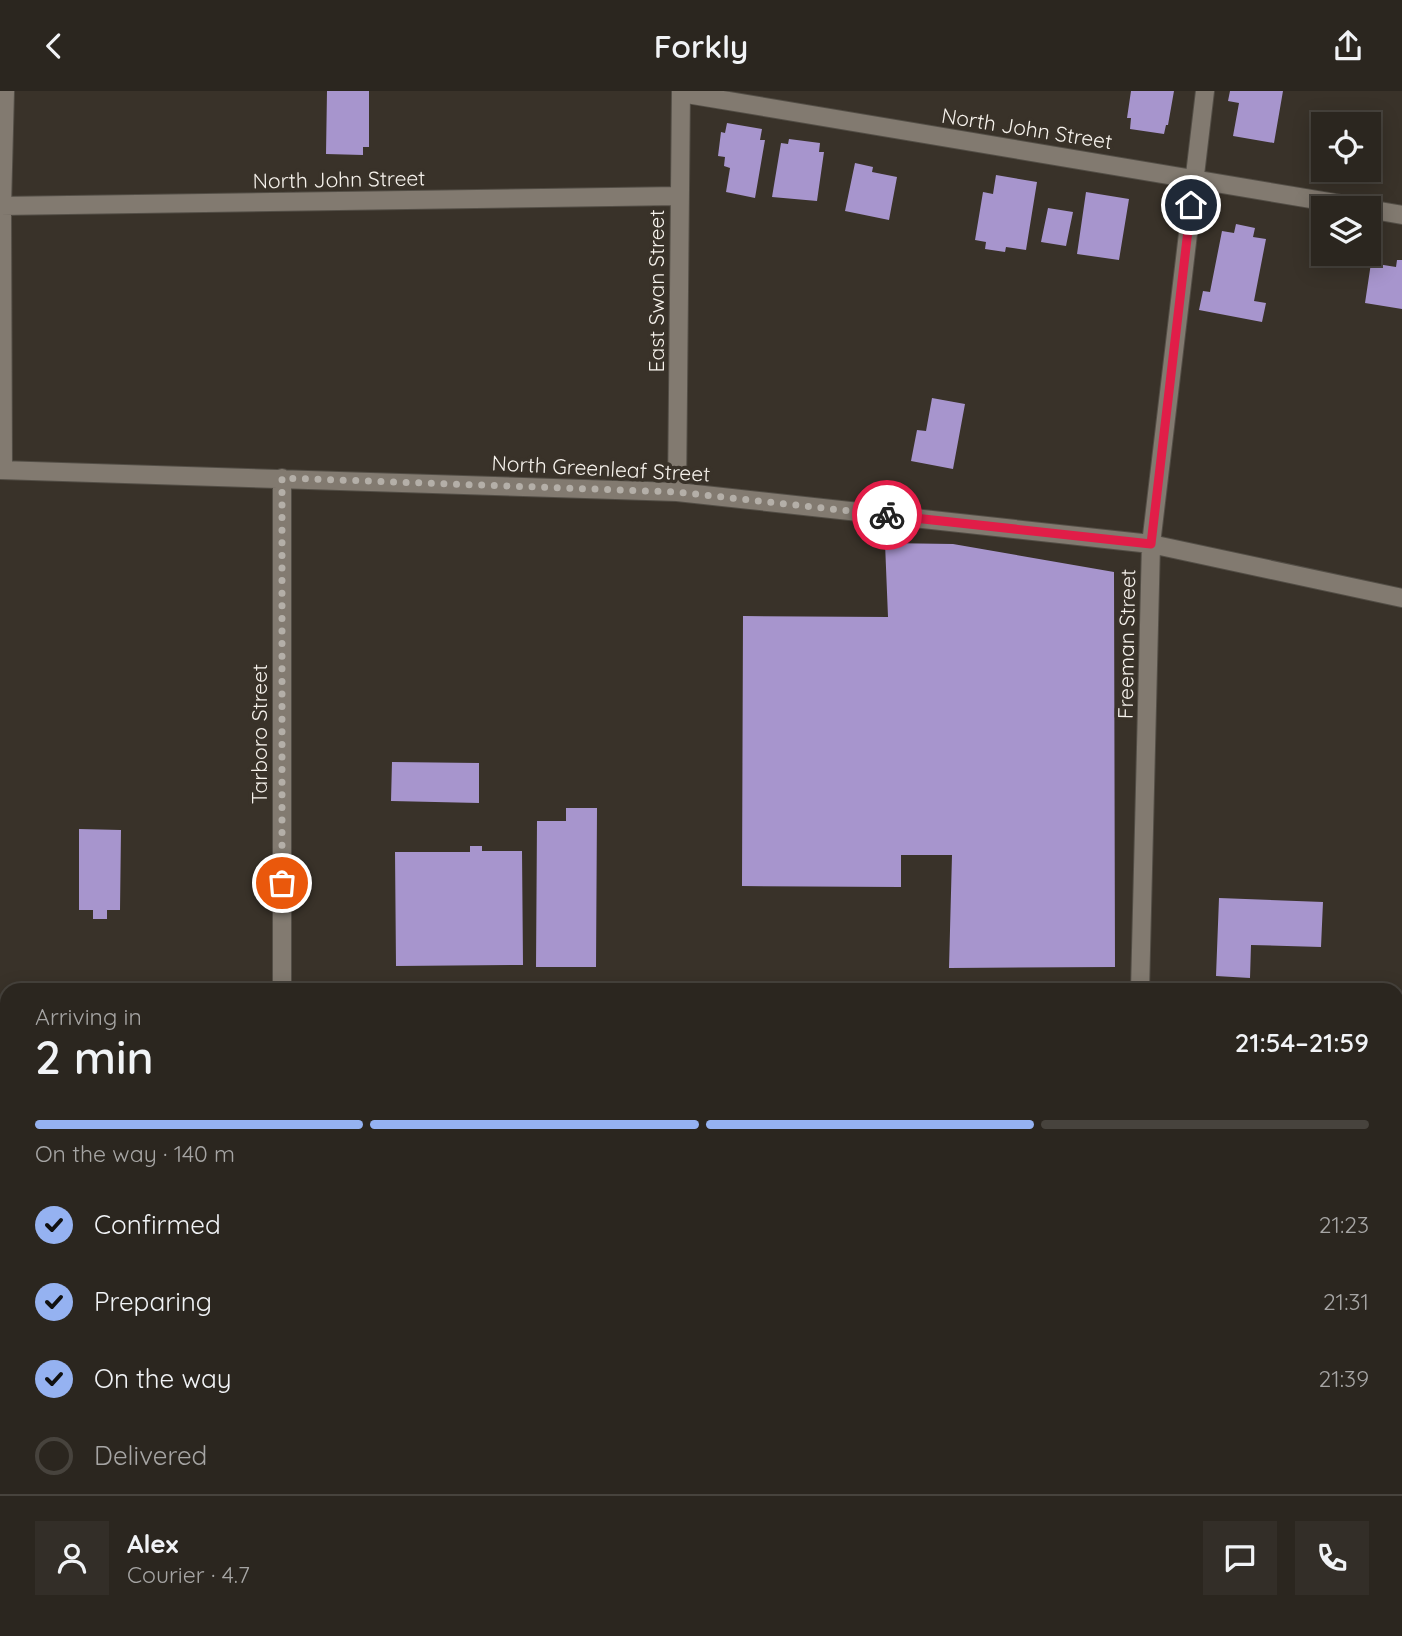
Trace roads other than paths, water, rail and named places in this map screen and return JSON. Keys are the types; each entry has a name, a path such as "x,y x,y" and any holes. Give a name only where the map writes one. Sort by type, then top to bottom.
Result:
{"street":[{"path":"1,470 1,206 5,91"},
{"name":"Freeman Street","path":"1140,983 1151,544 1205,91"},
{"name":"North John Street","path":"681,92 1311,199"},
{"name":"East Swan Street","path":"677,492 681,92"},
{"name":"North John Street","path":"1,206 679,196"},
{"name":"North John Street","path":"1381,211 1402,215"},
{"name":"North Greenleaf Street","path":"1,470 677,492 1151,544 1402,598"},
{"name":"Tarboro Street","path":"282,478 282,983"}]}
